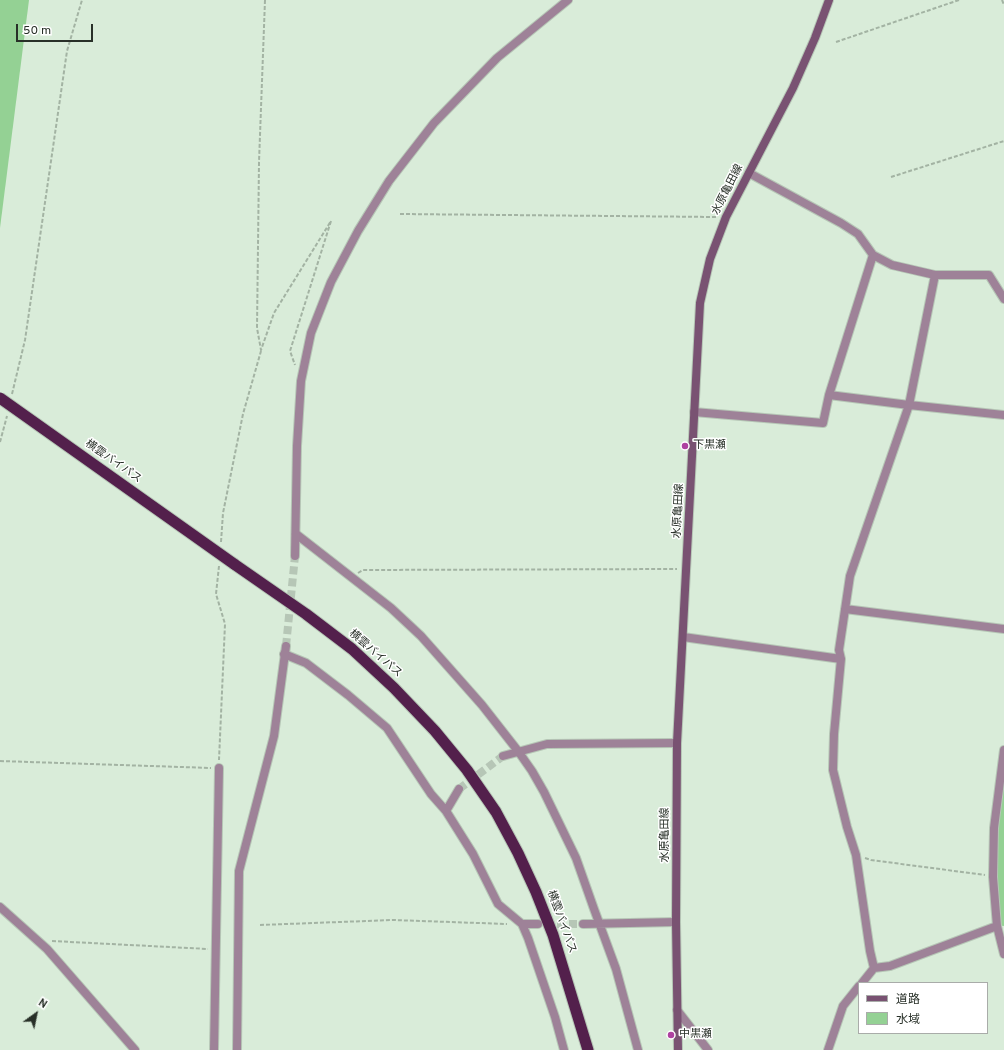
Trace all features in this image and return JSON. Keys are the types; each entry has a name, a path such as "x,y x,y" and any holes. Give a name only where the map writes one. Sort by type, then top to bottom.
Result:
{"highway":[{"name":"横雲バイパス","path":"6,398 234,564 306,614 352,649 394,688 430,725 467,770 496,812 518,853 553,934 588,1050"}],"main road":[{"name":"水原亀田線","path":"678,1050 676,922 677,743 687,569 698,319 702,290 710,259 726,217 793,88 815,38 829,0"}],"street":[{"path":"296,556 297,446 301,381 311,333 331,282 358,231 389,181 434,123 498,58 568,0"},
{"path":"749,173 858,234 873,256 892,265 935,275 988,275 1004,299"},
{"path":"694,412 823,423 829,395 873,256"},
{"path":"874,968 870,951 856,855 832,770 841,659 840,650 850,576 909,405 935,275"},
{"path":"829,395 1004,415"},
{"path":"296,534 319,553 352,576 391,608 421,636 482,705 518,751 544,792 576,858 616,969 638,1050"},
{"path":"845,609 1004,629"},
{"path":"683,636 841,659"},
{"path":"237,1050 239,871 274,736 285,650 306,663 348,695 387,728 432,794 446,811 473,854 498,904 522,924 531,945 555,1017 564,1050"},
{"path":"503,756 547,744 677,743"},
{"path":"1004,750 994,828 993,877 997,926 1004,954"},
{"path":"214,1050 219,768"},
{"path":"446,811 459,788"},
{"path":"0,907 39,942 135,1050"},
{"path":"583,924 676,922"},
{"path":"522,924 538,924"},
{"path":"863,982 874,968 890,966 997,926"},
{"path":"828,1050 843,1006 858,987"},
{"path":"677,1010 708,1050"}],"path":[{"path":"6,398 25,340 67,51 82,0"},
{"path":"261,350 257,328 259,162 265,0"},
{"path":"836,42 959,0"},
{"path":"1002,0 1004,5"},
{"path":"891,177 1004,141"},
{"path":"400,214 726,217"},
{"path":"221,542 224,513 243,414 261,350 274,313 331,221 290,351 301,381"},
{"path":"0,442 8,413"},
{"path":"0,761 219,768 225,624 216,594 219,565"},
{"path":"352,576 363,570 687,569"},
{"path":"856,855 871,860 978,873 993,877"},
{"path":"260,925 393,920 522,924"},
{"path":"39,942 50,941 216,949"}],"water":[{"path":"0,0 29,0 0,228"}],"waterway":[{"path":"1004,797 1001,850 1001,907 1004,917"}],"tunnel":[{"path":"286,646 295,556"},
{"path":"459,789 503,756"},
{"path":"545,924 583,924"}],"place":[{"name":"下黒瀬","path":"685,446"},
{"name":"中黒瀬","path":"671,1035"}]}
